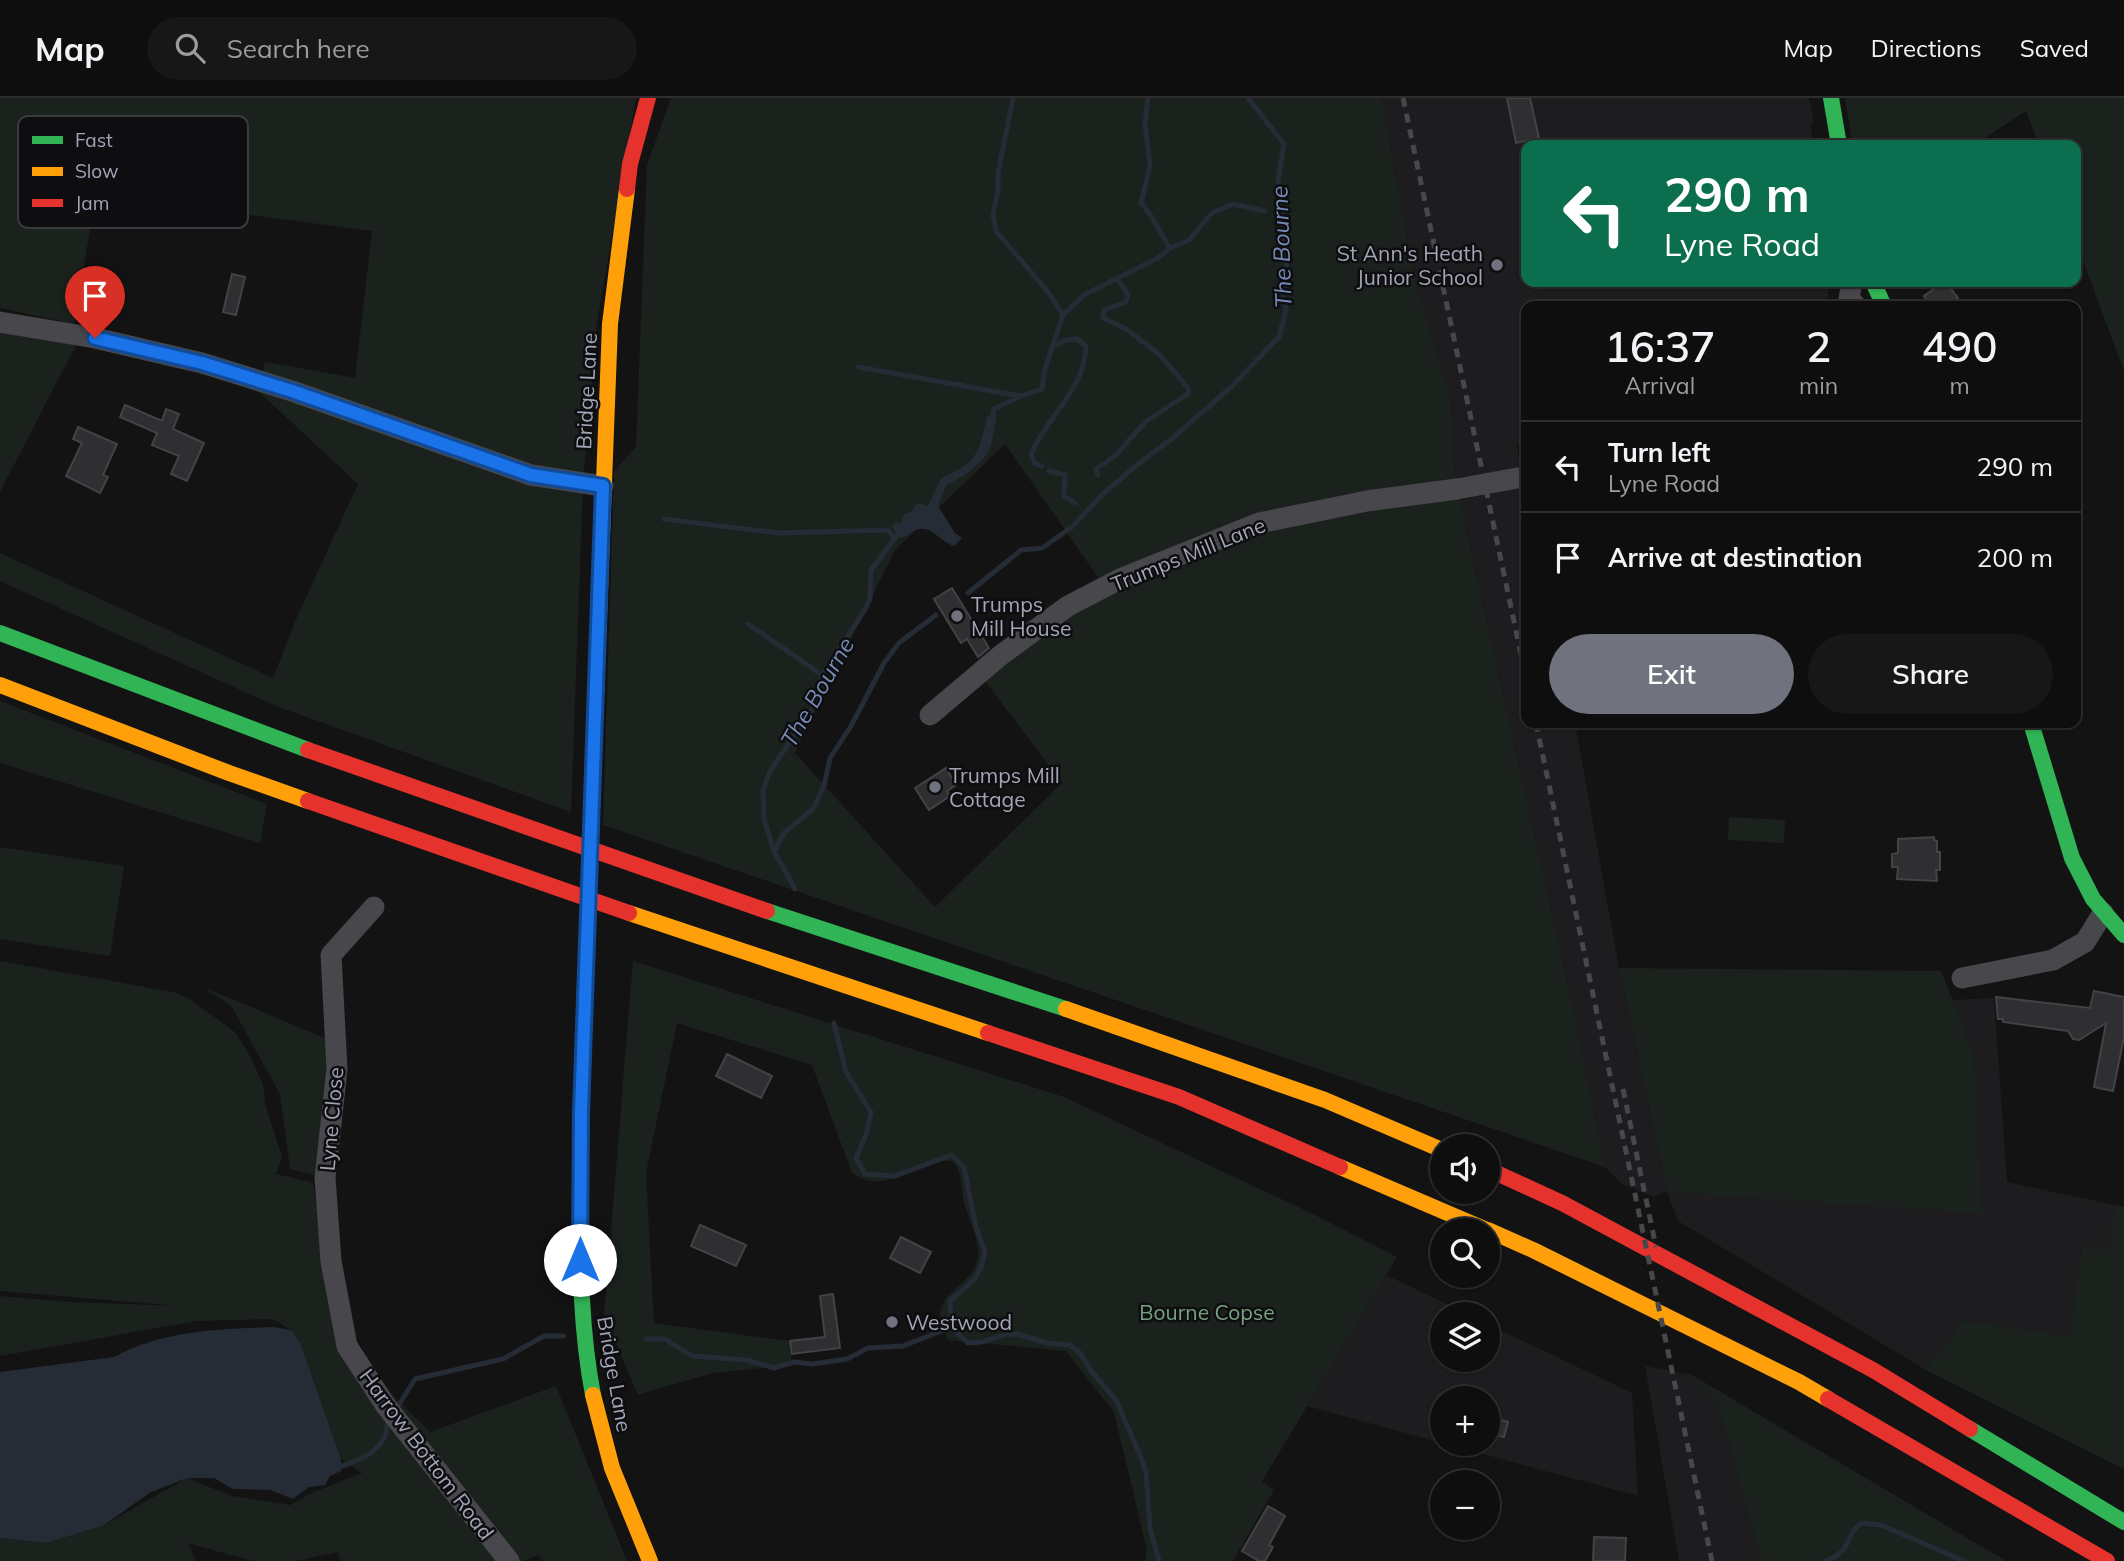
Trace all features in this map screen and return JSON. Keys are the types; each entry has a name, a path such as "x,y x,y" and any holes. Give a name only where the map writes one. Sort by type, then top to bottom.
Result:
{"main road":[{"name":"Bridge Lane","path":"648,98 630,164 610,324 580,1150 580,1285 583,1326 597,1413 622,1498 650,1561"},
{"path":"1831,98 1838,140"},
{"path":"0,633 345,762 801,923 1100,1020 1325,1100 1430,1145"},
{"path":"0,685 229,773 603,904 1179,1097 1459,1218"},
{"path":"2032,728 2071,858 2103,913 2124,935"},
{"path":"1500,1175 1562,1203 1873,1370 2124,1522"},
{"path":"1500,1236 1799,1382 2107,1561"}],"street":[{"path":"0,322 95,338 202,363 292,391 531,475 603,486"},
{"name":"Trumps Mill Lane","path":"930,715 1001,655 1068,606 1120,579 1259,523 1367,501 1457,489 1521,477"},
{"name":"Lyne Close","path":"347,1346 331,1261 326,1178 337,1069 331,955 374,907"},
{"path":"1962,978 2053,960 2085,942 2103,913"},
{"name":"Harrow Bottom Road","path":"347,1346 392,1414 509,1561"}],"shaded area":[{"name":"St Ann's Heath Junior School","path":"1382,98 1809,98 1814,122 1810,124 1813,140 1521,140 1521,287 1830,287 1826,301 1521,301 1521,444 1517,445 1521,468 1455,478 1451,401 1413,271"},
{"path":"992,415 997,418 988,452 972,469 946,485 938,506 955,533 962,538 954,546 931,531 921,529 900,538 892,527 894,524 901,523 904,514 911,512 917,503 928,506 941,478 969,462 978,449 987,417"},
{"path":"1521,487 1521,728 1576,728 1619,968 1667,1192 1653,1197 1622,1184 1605,1167 1570,994 1460,500"},
{"path":"1994,998 2007,1182 2114,1205 2109,1250 2082,1247 2069,1337 1963,1321 1926,1370 1678,1221 1667,1192 1973,1052 1952,1000"},
{"path":"1386,1275 1443,1302 1430,1302 1430,1372 1500,1372 1500,1330 1632,1393 1638,1496 1490,1456 1500,1456 1500,1386 1430,1386 1430,1440 1307,1406"},
{"path":"274,1327 291,1330 300,1342 341,1459 341,1471 330,1476 325,1485 309,1487 293,1499 270,1490 233,1489 214,1478 187,1478 151,1492 104,1525 47,1543 0,1538 0,1372 114,1357 152,1341 172,1336"},
{"path":"1645,1366 1692,1375 1719,1407 1761,1561 1679,1561"}],"green space":[{"path":"0,98 636,98 597,323 583,483 571,812 276,706 0,581 0,553 273,678 297,617 358,484 258,391 265,362 355,378 372,231 248,215 248,116 18,116 18,228 90,228 74,324 0,308"},
{"path":"671,98 1382,98 1413,271 1451,401 1455,478 1570,994 1605,1167 603,825 614,471 636,447 647,165","holes":["1005,444 1102,583 985,681 1062,783 935,907 795,753 895,550"]},
{"path":"1845,98 2124,98 2124,371 2081,255 2081,140 2037,140 2026,111 1982,140 1852,140"},
{"path":"0,331 77,343 0,492"},
{"path":"0,701 267,804 260,843 0,763"},
{"path":"1729,817 1785,820 1784,843 1728,840"},
{"path":"0,847 124,866 110,956 0,939"},
{"path":"0,961 173,992 190,999 235,1032 251,1057 263,1085 265,1104 282,1157 276,1174 313,1183 337,1340 430,1432 556,1386 627,1561 542,1561 538,1555 524,1561 340,1561 338,1552 295,1561 252,1561 188,1543 196,1561 0,1561 0,1538 47,1543 104,1525 187,1478 232,1496 290,1505 314,1492 362,1473 341,1459 300,1342 291,1330 273,1319 196,1321 0,1356 0,1296 69,1302 179,1306 0,1291"},
{"name":"Bourne Copse","path":"633,961 1064,1097 1313,1214 1397,1257 1262,1481 1274,1490 1233,1561 1145,1561 1147,1550 1114,1412 1066,1351 948,1340 940,1317 942,1306 974,1269 978,1254 978,1246 964,1203 960,1176 953,1161 928,1165 878,1181 866,1180 852,1173 812,1065 677,1023 646,1173 654,1323 789,1341 792,1365 712,1373 638,1395 604,1315"},
{"path":"1619,968 1941,971 1973,1052 1981,1213 1667,1192"},
{"path":"203,987 330,1040 317,1176 290,1169 280,1094 232,1007"},
{"path":"2114,1205 2124,1207 2124,1469 1926,1370 1963,1321 2069,1336 2082,1247 2109,1249"},
{"path":"1692,1375 2006,1561 1761,1561 1719,1407"}],"building":[{"path":"1507,98 1530,98 1539,138 1516,143"},
{"path":"232,274 245,277 236,315 223,312"},
{"path":"1937,287 1950,287 1958,298 1954,301 1928,301 1924,296"},
{"path":"125,405 162,421 166,409 179,414 173,429 204,443 187,481 171,474 179,456 152,445 157,433 120,417"},
{"path":"78,427 117,444 103,475 108,477 100,493 66,476 82,443 73,439"},
{"name":"Trumps Mill House","path":"952,588 989,648 978,657 967,639 961,643 934,599"},
{"name":"Trumps Mill Cottage","path":"946,768 956,785 947,791 950,796 929,810 915,788"},
{"path":"1934,837 1937,841 1937,852 1940,852 1940,870 1936,870 1937,881 1897,879 1898,867 1892,867 1892,854 1898,853 1898,839"},
{"path":"2094,991 2124,997 2124,1037 2113,1091 2094,1087 2106,1023 2079,1040 2073,1039 2068,1031 2003,1022 2003,1019 1998,1019 1996,997 2090,1008"},
{"path":"727,1054 772,1076 761,1098 716,1076"},
{"path":"700,1225 746,1245 736,1266 691,1246"},
{"path":"901,1237 931,1252 920,1273 890,1258"},
{"path":"833,1294 840,1348 792,1354 790,1341 825,1337 820,1296"},
{"path":"1500,1420 1508,1422 1504,1437 1500,1436"},
{"path":"1268,1506 1285,1516 1269,1545 1273,1547 1265,1561 1259,1561 1242,1551"},
{"path":"1594,1537 1626,1538 1625,1561 1593,1561"}],"waterway":[{"name":"The Bourne","path":"992,421 994,409 1042,389 1045,369 1063,315 1048,292 996,231 993,214 998,191 998,173 1013,98"},
{"path":"1063,315 1084,295 1158,258 1170,248 1141,203 1150,165 1145,124 1148,98"},
{"name":"The Bourne","path":"968,593 1021,550 1042,548 1072,527 1102,495 1231,387 1279,337 1286,310 1283,295 1287,271 1278,180 1284,144 1248,98"},
{"path":"1170,248 1189,240 1212,213 1233,204 1264,211"},
{"path":"1098,475 1096,469 1116,455 1145,422 1189,393 1188,388 1160,355 1126,329 1103,318 1104,310 1126,302 1128,294 1117,279"},
{"path":"1042,466 1035,464 1031,454 1079,376 1086,346 1078,339 1066,340 1052,347"},
{"path":"858,367 1020,396"},
{"path":"1049,471 1065,475 1064,496 1075,503"},
{"path":"664,519 779,533 888,530 894,538"},
{"name":"The Bourne","path":"795,889 774,851 764,819 763,790 770,771 814,706 822,675 870,599 871,570 902,529"},
{"name":"The Bourne","path":"774,851 784,833 813,809 824,786 830,758 851,726 884,663 899,643 936,615"},
{"path":"748,624 822,675"},
{"path":"834,1023 846,1072 871,1112 867,1132 856,1158 865,1174 895,1176 951,1155 964,1167 976,1227 985,1252 974,1280 950,1301 951,1327"},
{"name":"The Bourne","path":"951,1327 968,1343 1017,1334 1047,1343 1070,1345 1080,1353 1116,1400 1140,1455 1146,1472 1150,1528 1159,1561"},
{"path":"646,1339 665,1339 692,1356 747,1360 774,1368 794,1362 812,1364 847,1359 868,1348 903,1346 951,1327"},
{"path":"395,1411 415,1379 503,1359 544,1336 564,1336"},
{"path":"337,1463 342,1466 372,1452 382,1442 390,1419"},
{"name":"The Bourne","path":"1826,1561 1841,1552 1852,1532 1862,1523 1881,1525 1964,1561"}],"railway":[{"path":"1403,98 1521,654"},
{"path":"1537,728 1712,1561"},
{"path":"1623,1089 1656,1247"}],"traffic: fast":[{"path":"1831,98 1838,140"},
{"path":"1875,287 1882,301"},
{"path":"0,633 308,750"},
{"path":"2033,728 2072,858 2093,899 2124,935"},
{"path":"586,964 593,774"},
{"path":"767,911 1066,1009"},
{"path":"586,964 580,1252 584,1324 593,1395"},
{"path":"1970,1429 2124,1522"}],"traffic: slow":[{"path":"593,774 610,324 627,189"},
{"path":"0,685 308,801"},
{"path":"629,913 988,1033"},
{"path":"1066,1009 1325,1100 1430,1145"},
{"path":"1340,1167 1459,1218"},
{"path":"1500,1235 1799,1382 1828,1399"},
{"path":"593,1395 612,1468 650,1561"}],"traffic: jam":[{"path":"627,189 630,164 648,98"},
{"path":"308,750 767,911"},
{"path":"308,801 629,913"},
{"path":"988,1033 1179,1097 1340,1167"},
{"path":"1500,1175 1562,1203 1873,1370 1970,1429"},
{"path":"1828,1399 2107,1561"}],"place":[{"name":"St Ann's Heath Junior School","path":"1497,265"},
{"name":"Trumps Mill House","path":"957,616"},
{"name":"Trumps Mill Cottage","path":"935,787"},
{"name":"Westwood","path":"892,1322"}],"route":[{"path":"95,338 202,363 292,391 531,475 603,486 581,1112 580,1260"}]}
